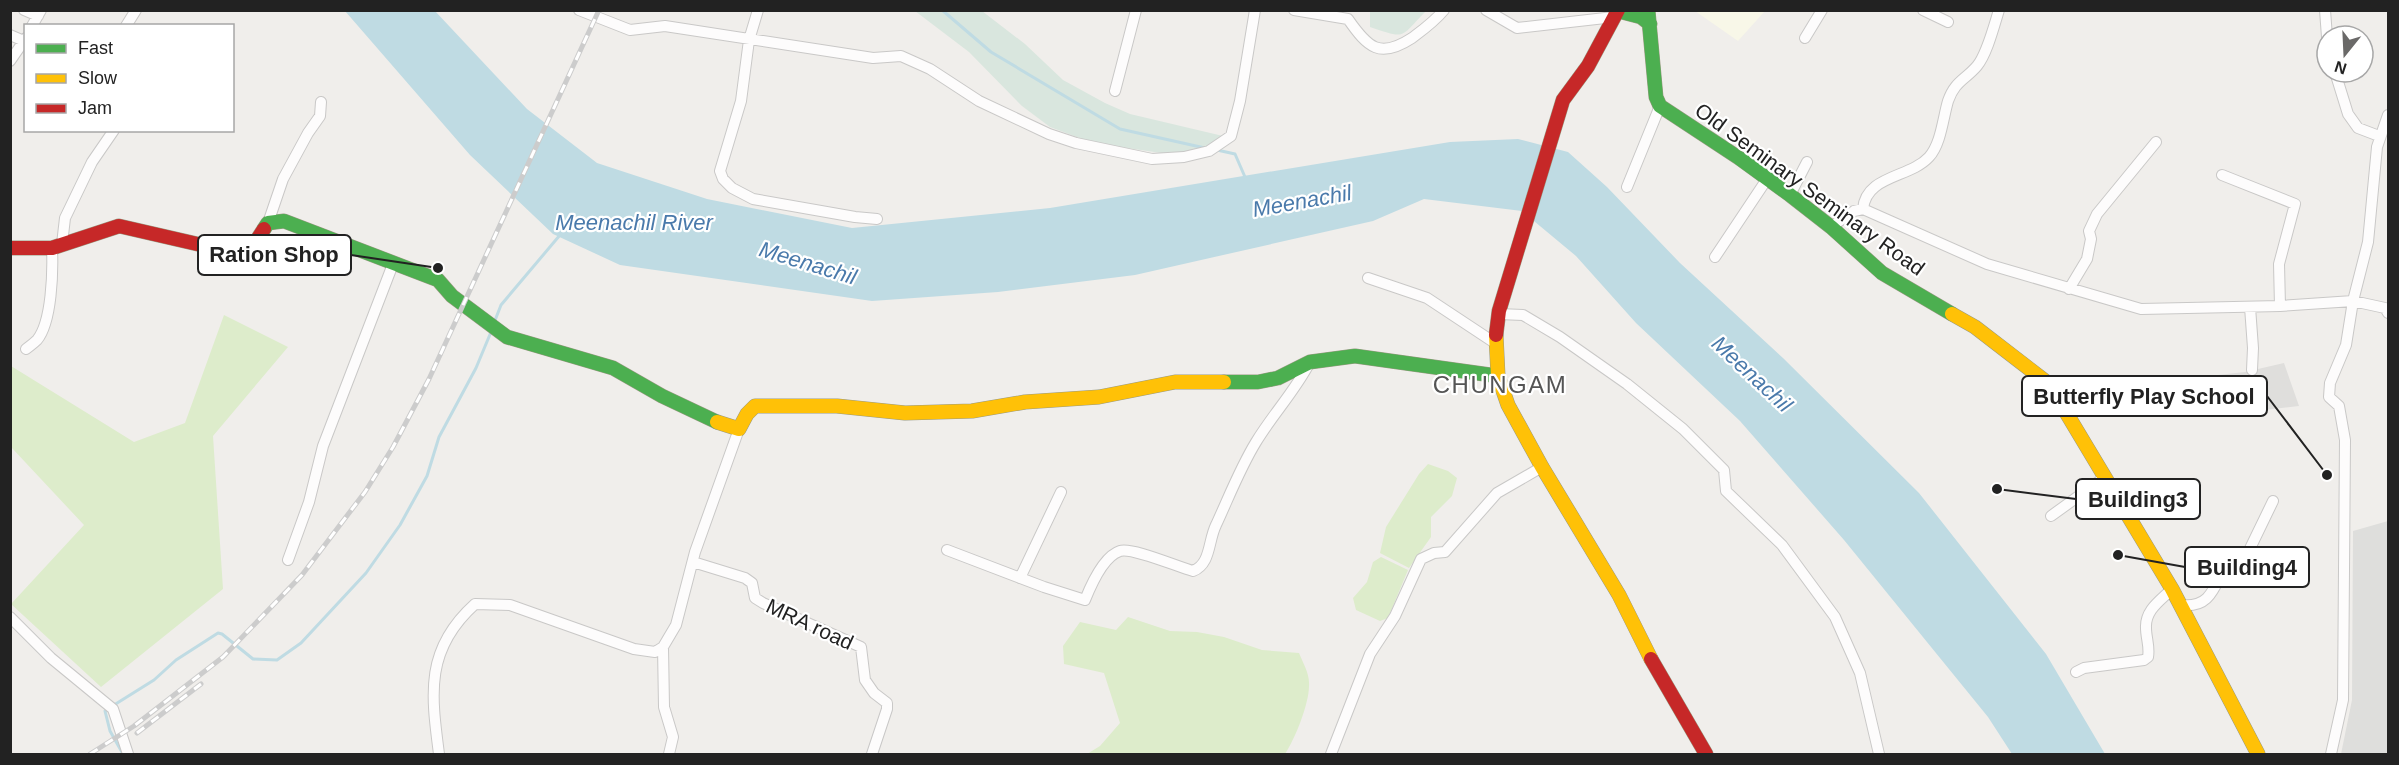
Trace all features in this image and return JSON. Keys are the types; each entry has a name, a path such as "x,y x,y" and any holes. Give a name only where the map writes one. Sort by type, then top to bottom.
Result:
{"main road":[{"path":"1660,106 1656,97 1649,17 1617,13 1588,66 1563,100 1552,128 1499,312 1495,343 1498,376 1508,405 1542,467 1619,595 1651,658 1706,754"},
{"name":"Old Seminary Seminary Road","path":"1660,106 1790,195 1831,227 1882,273 1975,327 2049,384 2172,589 2258,754"},
{"path":"10,248 57,246 119,226 241,254 251,249 268,224 284,221 438,280 452,296 493,328 524,343 613,368 711,420 739,429 747,414 755,406 837,406 905,412 972,411 1025,402 1099,397 1175,382 1258,382 1278,378 1310,362 1355,356 1498,376"}],"street":[{"path":"24,10 37,17"},
{"path":"127,24 136,10"},
{"path":"579,10 630,30 665,26 873,58 902,56 930,69 979,100 1049,134 1076,143 1152,159 1184,157 1209,151 1231,135 1240,101 1255,10"},
{"path":"758,10 749,40 741,101 720,171 723,179 732,188 753,199 847,216 877,219"},
{"path":"1115,91 1136,10"},
{"path":"1294,10 1348,19 1359,36 1373,47 1385,50 1397,48 1406,42 1432,24 1444,10"},
{"path":"1486,10 1517,28 1617,13"},
{"path":"1805,38 1822,10"},
{"path":"1923,10 1948,22"},
{"path":"1863,209 1871,192 1881,181 1920,165 1931,155 1954,86 1978,66 2000,10"},
{"path":"10,34 24,43 10,61"},
{"path":"2339,84 2348,114 2358,128 2379,136"},
{"path":"268,224 284,179 308,133 320,116 321,102"},
{"path":"1628,187 1660,106"},
{"path":"2331,754 2343,699 2345,440 2339,406 2329,397 2330,383 2346,345 2353,301 2368,242 2379,136 2388,115"},
{"path":"26,349 38,339 47,316 52,266 64,218 92,162 113,132"},
{"path":"2069,289 2087,259 2091,240 2089,231 2097,214 2156,142"},
{"path":"1790,195 1807,162"},
{"path":"2222,175 2295,204 2279,264 2280,306"},
{"path":"1714,257 1767,179"},
{"path":"1831,227 1854,211 1863,209 1987,264 2140,309 2250,308 2353,301 2385,308 2388,313"},
{"path":"288,560 309,502 323,446 393,264"},
{"path":"1368,278 1427,298 1495,343"},
{"path":"2250,308 2252,370"},
{"path":"1499,312 1523,315 1570,344 1627,384 1683,429 1724,470 1726,491 1782,545 1835,617 1860,673 1879,754"},
{"path":"947,550 1085,600 1100,569 1118,551 1124,550 1149,556 1193,571 1201,568 1205,562 1212,532 1249,455 1281,406 1299,384 1310,362"},
{"path":"439,754 432,697 442,643 457,620 475,604 510,604 634,649 656,652 663,647 676,625 693,562 739,429"},
{"path":"1331,754 1370,654 1395,616 1421,559 1434,553 1445,552 1497,493 1542,467"},
{"path":"2051,516 2105,477"},
{"path":"1020,578 1061,492"},
{"path":"2181,605 2200,604 2217,584 2224,569 2235,568 2243,564 2273,501"},
{"name":"MRA road","path":"693,562 745,578 752,583 755,598 861,647 865,680 874,693 887,703 872,754"},
{"path":"2076,672 2084,668 2148,657 2149,643 2146,628 2148,615 2151,609 2172,589"},
{"path":"10,617 51,658 113,709 128,754"},
{"path":"663,647 664,707 673,737 669,754"}],"shaded area":[{"path":"1370,10 1426,11 1407,31 1398,35 1370,27"},
{"path":"915,11 982,11 1025,44 1063,80 1105,103 1130,114 1223,136 1209,150 1168,154 1093,143 1050,127 1022,106 969,52"},
{"path":"1695,11 1765,11 1738,41"},
{"path":"2284,363 2299,406 2219,415 2218,375 2245,372"},
{"path":"2388,521 2388,754 2341,754 2352,700 2353,531"}],"green space":[{"path":"224,315 288,347 213,436 223,589 101,687 11,604 84,525 11,447 11,366 134,442 185,423"},
{"path":"1428,464 1448,471 1457,478 1452,496 1431,517 1431,537 1409,568 1380,553 1386,527 1419,474"},
{"path":"1381,557 1408,570 1388,618 1380,621 1356,610 1353,598 1367,582 1373,562"},
{"path":"1128,617 1170,631 1197,632 1224,637 1262,650 1299,653 1309,682 1307,702 1293,740 1285,754 1087,754 1100,746 1120,723 1104,673 1064,664 1063,646 1080,622 1116,630"}],"water":[{"name":"Meenachil River","path":"345,11 435,11 527,109 597,163 707,199 852,228 1050,208 1450,142 1518,139 1568,152 1607,187 1680,263 1783,358 1919,493 2046,654 2105,754 2012,754 1988,717 1844,540 1740,421 1636,323 1576,256 1522,211 1424,199 1373,221 1135,275 998,292 872,301 620,265 553,234 470,155"}],"waterway":[{"path":"942,10 991,52 1120,129 1205,148"},
{"path":"1217,150 1235,154 1245,177"},
{"path":"494,323 501,305 560,235"},
{"path":"114,705 154,680 176,660 218,633 253,659 277,660 301,643 366,573 400,525 427,476 439,437 476,368 491,332"},
{"path":"108,709 105,711 110,731 123,754"}],"railway":[{"path":"90,754 134,726 223,657 302,575 365,492 393,447 429,379 599,10"},
{"path":"137,733 201,684"}],"traffic: fast":[{"path":"1648,10 1656,97 1660,106 1790,195 1831,227 1882,273 1952,314"},
{"path":"1618,11 1641,17 1650,24"},
{"path":"264,229 268,223 284,221 438,280 452,296 507,337 613,368 662,396 717,422"},
{"path":"1224,382 1258,382 1278,378 1310,362 1355,356 1498,376"}],"traffic: slow":[{"path":"1952,314 1975,327 2049,384 2172,589 2258,754"},
{"path":"1496,335 1498,376 1508,405 1542,467 1619,595 1651,659"},
{"path":"717,422 739,429 747,414 755,406 837,406 905,413 972,411 1025,402 1099,397 1175,382 1224,382"}],"traffic: jam":[{"path":"1496,335 1499,311 1563,100 1588,66 1618,10"},
{"path":"10,248 52,248 119,226 241,254 251,249 264,229"},
{"path":"1651,659 1706,754"}],"place":[{"name":"Ration Shop","path":"438,268"},
{"name":"Butterfly Play School","path":"2327,475"},
{"name":"Building3","path":"1997,489"},
{"name":"Building4","path":"2118,555"}],"district":[{"name":"CHUNGAM","path":"1500,384"}],"water label":[{"name":"Meenachil","path":"1302,201"},
{"name":"Meenachil","path":"808,263"},
{"name":"Meenachil","path":"1752,374"}]}
